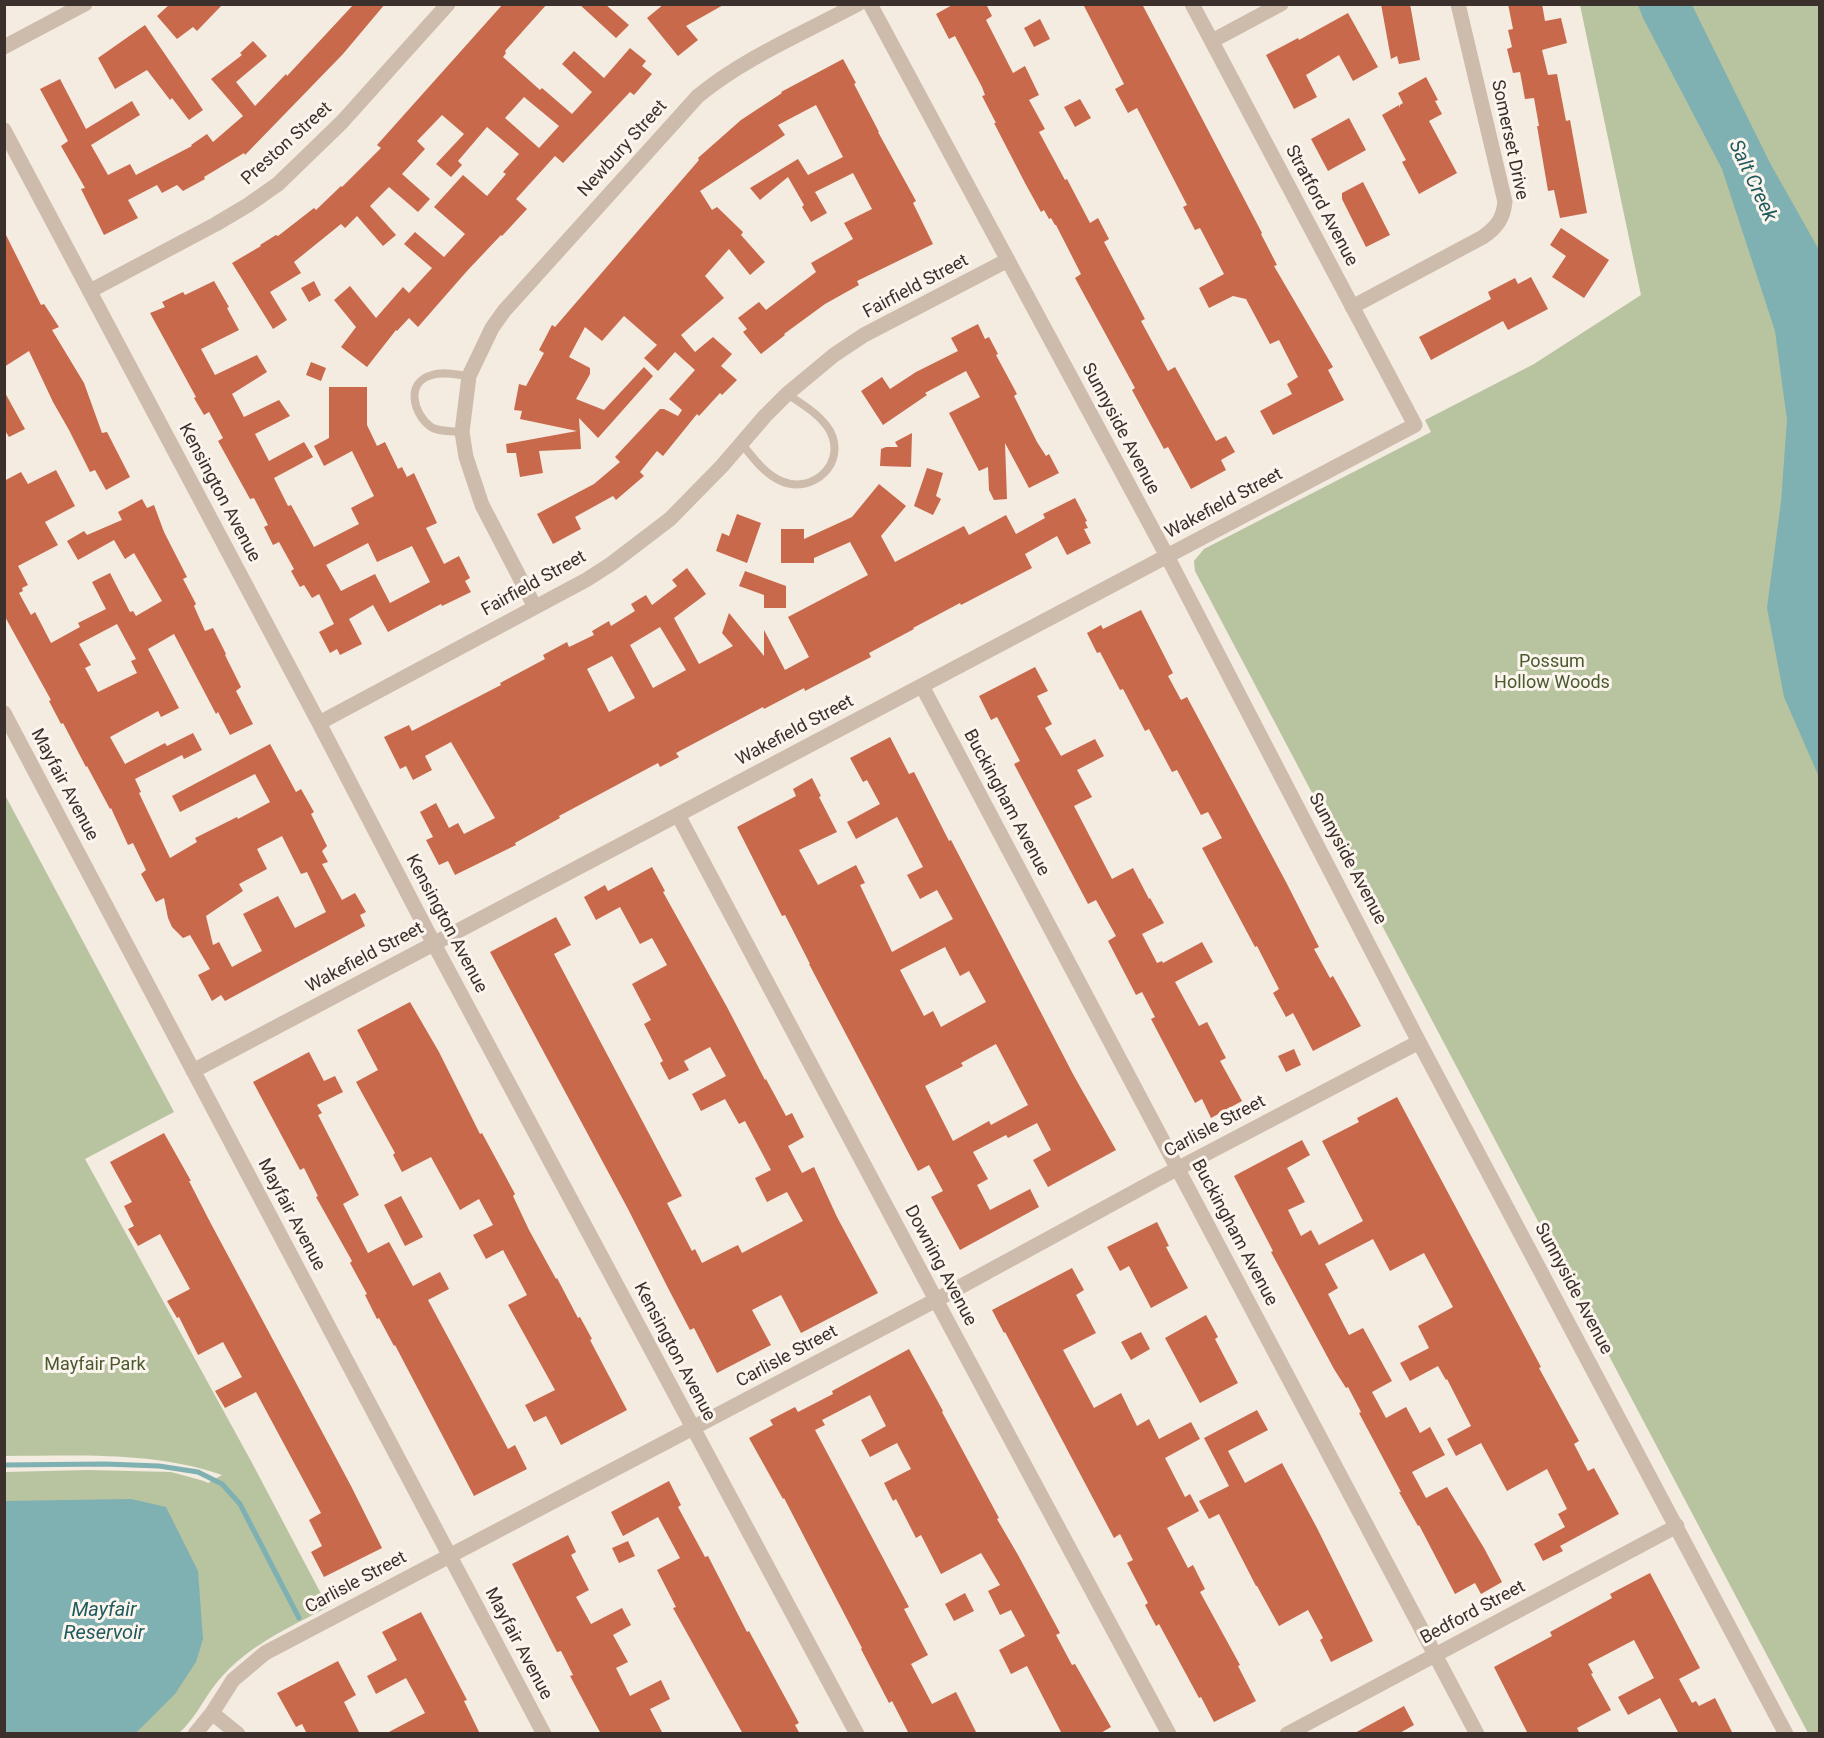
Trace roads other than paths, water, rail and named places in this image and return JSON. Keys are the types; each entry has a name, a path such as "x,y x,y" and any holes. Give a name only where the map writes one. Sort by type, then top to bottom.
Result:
{"street":[{"path":"4,47 85,4"},
{"name":"Preston Street","path":"90,291 216,224 278,184 342,122 448,4"},
{"name":"Newbury Street","path":"535,607 482,505 466,457 462,432 469,376 492,328 504,311 698,96 717,80 742,65 858,4"},
{"name":"Sunnyside Avenue","path":"870,4 1167,556 1419,1042 1786,1734"},
{"name":"Stratford Avenue","path":"1192,4 1415,425"},
{"path":"1212,41 1281,4"},
{"name":"Somerset Drive","path":"1352,307 1483,237 1500,222 1504,212 1505,202 1458,4"},
{"name":"Kensington Avenue","path":"4,130 434,944 857,1734"},
{"name":"Fairfield Street","path":"319,723 586,580 610,564 662,525 722,465 740,442 787,394 834,355 864,335 1008,260"},
{"name":"Wakefield Street","path":"193,1071 1415,425"},
{"name":"Buckingham Avenue","path":"922,686 1477,1734"},
{"name":"Mayfair Avenue","path":"4,713 544,1734"},
{"name":"Downing Avenue","path":"678,815 1169,1734"},
{"name":"Carlisle Street","path":"195,1734 212,1713 233,1680 265,1653 693,1429 1419,1042"},
{"name":"Bedford Street","path":"1287,1734 1677,1526"},
{"path":"212,1713 238,1734"}],"lane":[{"path":"462,432 432,428 421,417 415,406 414,396 417,386 432,375 444,373 469,376"},
{"path":"740,442 767,473 778,481 794,486 805,484 828,470 835,442 829,428 805,406 787,394"}],"water":[{"name":"Salt Creek","path":"1638,5 1692,5 1770,163 1819,250 1819,777 1784,697 1767,608 1781,502 1787,420 1775,331 1722,169"},
{"name":"Mayfair Reservoir","path":"131,1499 166,1507 198,1571 203,1639 196,1662 175,1694 136,1733 5,1733 5,1501"}],"waterway":[{"path":"4,1465 159,1466 198,1472 222,1484 240,1504 299,1618"}],"park label":[{"name":"Possum Hollow Woods","path":"1552,672"},
{"name":"Mayfair Park","path":"95,1365"}]}
